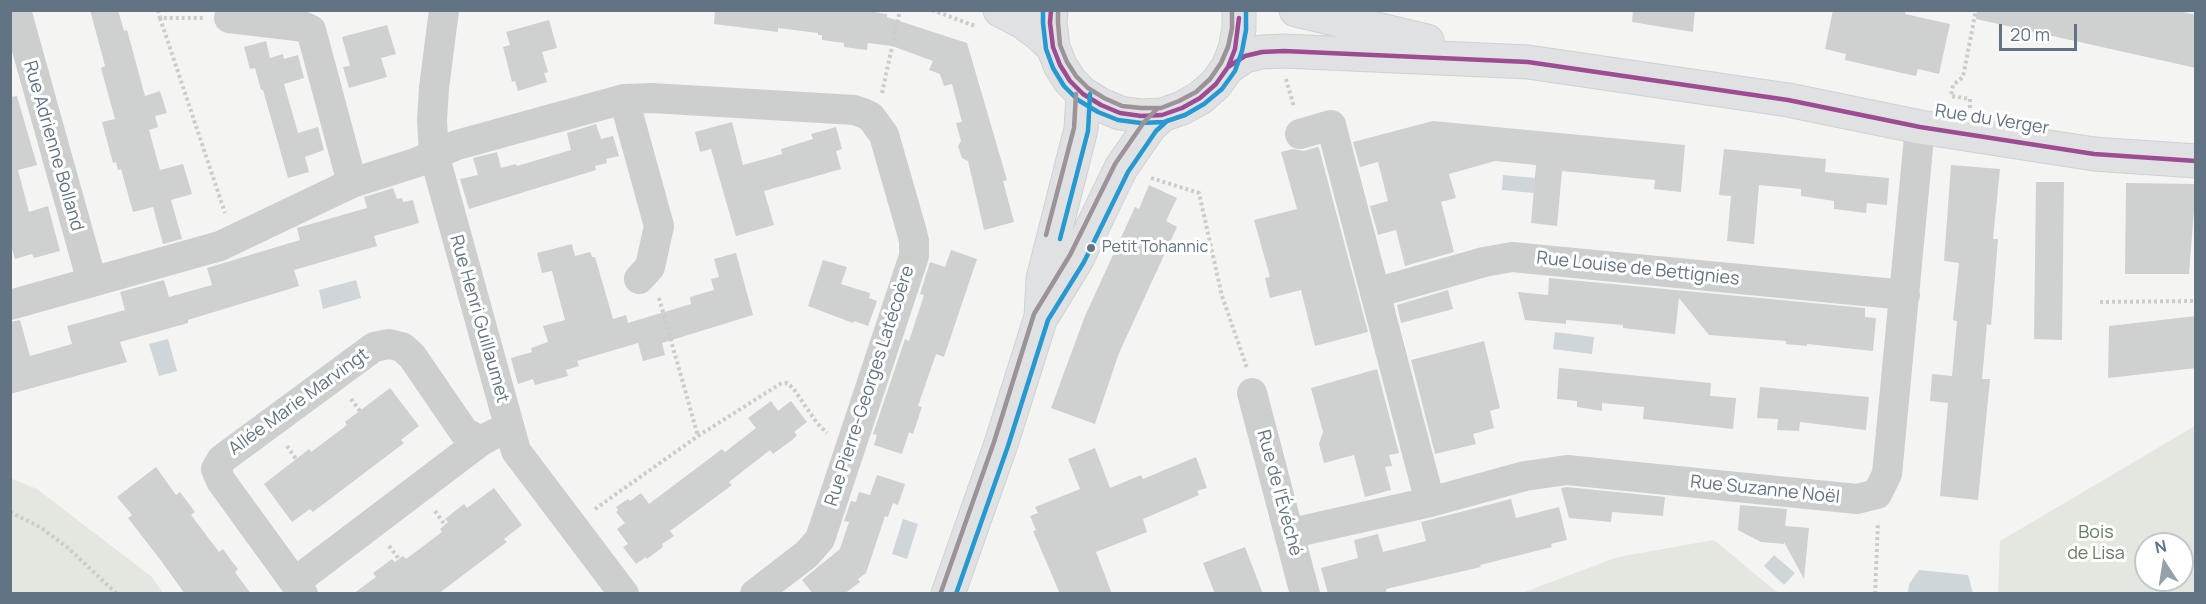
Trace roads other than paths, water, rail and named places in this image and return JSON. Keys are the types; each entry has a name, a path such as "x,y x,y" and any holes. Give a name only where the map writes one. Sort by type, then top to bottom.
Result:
{"main road":[{"path":"1051,10 1053,47 1070,81 1083,94 1101,105 1120,113 1141,116 1162,115 1182,108 1200,98 1216,84 1228,67 1235,48 1239,29 1239,10"},
{"path":"1296,10 1528,62 1788,100 1920,127 2094,154 2196,161"},
{"path":"992,20 1039,34 1053,47"},
{"path":"1228,67 1245,56 1262,52 1284,51 1528,62"},
{"path":"1041,317 1043,279 1079,140 1083,94"},
{"name":"Rue du Verger","path":"1788,100 1874,104 1970,114 2092,136 2196,146"},
{"path":"948,594 990,475 1041,317 1077,259 1121,168 1150,126 1162,115"}],"street":[{"name":"Rue Adrienne Bolland","path":"16,10 92,282"},
{"name":"Rue Henri Guillaumet","path":"444,10 433,110 434,154 516,451 624,594"},
{"path":"229,18 305,27 310,30 352,183"},
{"name":"Rue Pierre-Georges Latécoère","path":"624,99 652,98 854,110 872,117 884,135 892,157 914,241 914,256 820,539 816,546 755,594"},
{"path":"10,305 229,243 352,183 415,163 456,145 624,99 659,226 644,273"},
{"path":"1300,134 1331,125 1430,502"},
{"path":"1905,295 1920,127"},
{"name":"Rue Louise de Bettignies","path":"1375,293 1484,262 1512,257 1905,295"},
{"name":"Rue Suzanne Noël","path":"1292,538 1301,531 1430,502 1525,476 1567,470 1857,499 1877,494 1887,474 1905,295"},
{"name":"Allée Marie Marvingt","path":"481,441 464,432 412,356 402,347 389,344 374,347 222,459 216,470 220,481 299,588 481,441 509,427"},
{"name":"Rue de l'Évéché","path":"1252,393 1305,594"}],"place":[{"name":"Petit Tohannic","path":"1091,248"}],"park label":[{"name":"Bois de Lisa","path":"2096,543"}]}
